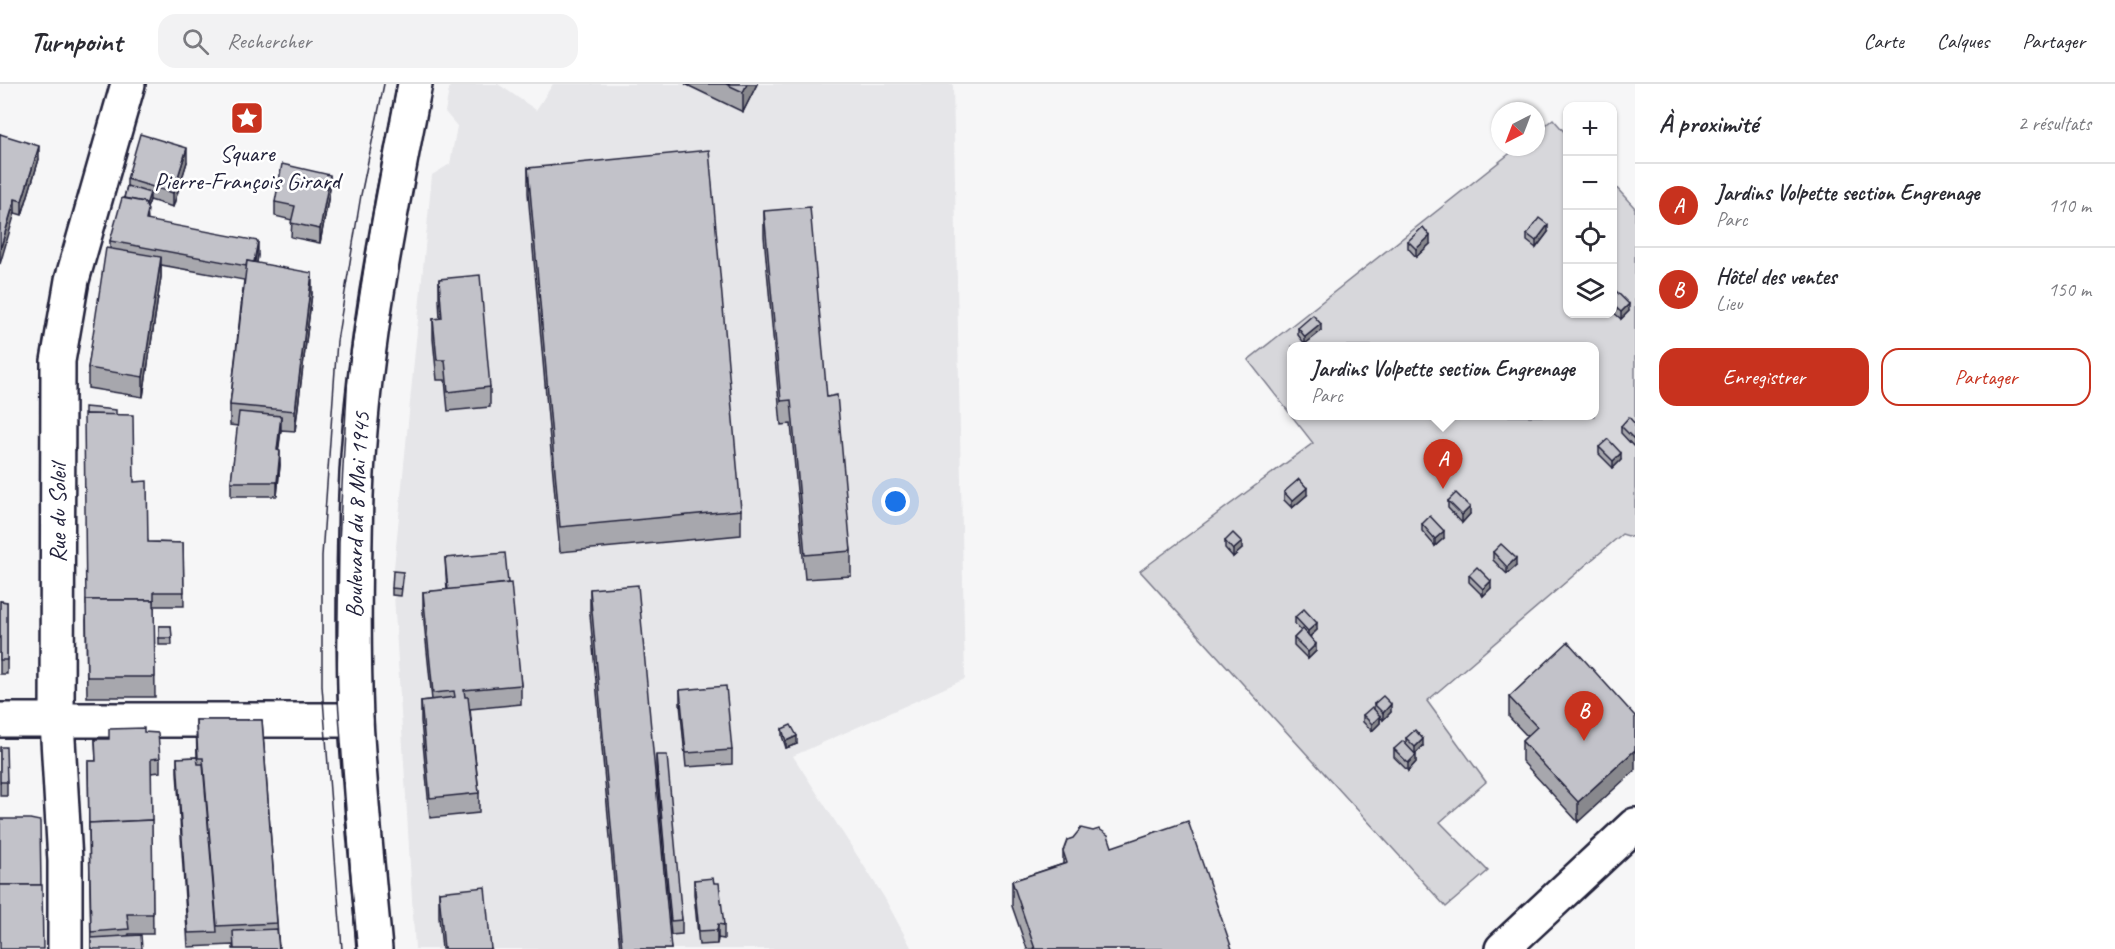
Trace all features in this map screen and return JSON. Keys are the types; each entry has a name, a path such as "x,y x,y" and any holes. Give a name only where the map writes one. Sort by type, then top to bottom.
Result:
{"street":[{"name":"Rue du Soleil","path":"65,949 65,861 57,722 58,361 72,280 128,84"},
{"name":"Boulevard du 8 Mai 1945","path":"375,949 356,720 354,631 356,495 364,404 390,204 415,84"},
{"path":"0,720 57,722 356,720"},
{"path":"1502,949 1635,825"}],"shaded area":[{"path":"450,84 498,84 536,110 553,84 953,84 965,679 793,756 884,897 912,949 415,949 393,578 432,175 450,164 457,126 445,112"},
{"path":"1553,119 1563,130 1563,318 1617,318 1617,188 1635,208 1635,538 1622,534 1427,701 1486,782 1440,822 1488,871 1446,907 1140,571 1313,443 1295,420 1599,420 1599,342 1287,342 1287,410 1248,360 1507,156 1545,156 1545,126"}],"building":[{"path":"726,84 747,84 743,92"},
{"path":"0,134 39,146 22,201 15,199 0,250"},
{"path":"140,134 187,148 173,193 127,179"},
{"path":"709,150 741,510 560,527 528,168"},
{"path":"282,164 330,175 320,229 291,223 295,206 275,202"},
{"path":"127,186 150,193 146,205 144,202 124,198"},
{"path":"122,198 144,202 148,210 146,220 258,241 254,262 247,261 246,266 110,241"},
{"path":"810,207 827,397 837,395 851,551 805,555 791,400 781,401 764,211"},
{"path":"1539,218 1548,225 1536,241 1527,234"},
{"path":"1423,227 1430,236 1416,249 1408,241"},
{"path":"106,248 161,257 143,377 88,368"},
{"path":"247,261 312,273 295,411 230,405"},
{"path":"480,275 490,387 448,392 445,360 437,360 433,319 442,318 439,279"},
{"path":"1617,292 1629,304 1621,312 1617,308"},
{"path":"1313,315 1321,324 1305,337 1298,328"},
{"path":"85,407 116,410 116,415 85,414"},
{"path":"239,412 281,416 277,450 280,451 277,482 231,482"},
{"path":"84,414 133,415 134,482 147,481 148,542 183,543 184,592 154,592 154,600 86,600 86,606"},
{"path":"1629,417 1635,424 1634,439 1621,426"},
{"path":"1608,439 1621,453 1613,461 1599,447"},
{"path":"1299,479 1307,488 1292,501 1284,492"},
{"path":"1456,493 1470,507 1462,515 1448,501"},
{"path":"1430,516 1444,531 1435,539 1422,524"},
{"path":"1233,533 1242,542 1233,550 1225,541"},
{"path":"1501,544 1516,558 1507,567 1493,552"},
{"path":"505,553 508,583 448,590 445,558"},
{"path":"1477,567 1491,581 1483,589 1469,575"},
{"path":"393,571 403,572 401,589 392,588"},
{"path":"511,583 521,685 464,690 465,697 468,697 479,793 430,798 421,701 455,697 454,691 433,693 423,592"},
{"path":"638,585 671,949 622,949 590,589"},
{"path":"86,600 154,600 155,677 87,677"},
{"path":"0,601 7,602 7,660 0,660"},
{"path":"1304,609 1317,623 1308,631 1295,617"},
{"path":"159,626 171,626 172,638 159,638"},
{"path":"1303,629 1316,644 1308,652 1294,638"},
{"path":"1568,642 1635,716 1635,750 1578,802 1522,741 1537,727 1509,697"},
{"path":"726,686 732,750 686,753 680,690"},
{"path":"1383,696 1391,704 1383,713 1374,704"},
{"path":"1372,707 1380,716 1372,724 1363,715"},
{"path":"196,720 262,720 277,923 217,926 203,758 198,758"},
{"path":"791,725 797,736 786,741 782,729"},
{"path":"144,728 144,732 158,733 160,758 151,759 152,820 89,823 89,828 88,761 96,761 95,739 109,739 109,729"},
{"path":"1415,730 1423,739 1415,747 1406,738"},
{"path":"1403,741 1416,755 1408,763 1394,749"},
{"path":"0,747 6,747 7,782 0,782"},
{"path":"656,755 667,755 682,920 671,921"},
{"path":"197,757 198,764 203,764 217,932 188,933 177,758"},
{"path":"0,819 40,821 41,885 0,885"},
{"path":"152,820 153,914 127,914 129,929 91,932 89,823"},
{"path":"1188,821 1232,949 1035,949 1012,881 1067,863 1063,851 1067,840 1073,838 1081,828 1093,831 1099,829 1108,835 1112,847"},
{"path":"713,878 714,883 719,883 724,925 718,924 717,930 699,931 694,880"},
{"path":"0,885 42,885 43,949 0,949"},
{"path":"485,887 491,949 444,949 439,892"},
{"path":"277,929 279,949 234,949 233,931"},
{"path":"141,935 142,949 91,949 91,938"}],"tram line":[{"path":"342,949 322,686 322,556 337,341 361,195 384,84"},
{"path":"356,949 337,686 339,543 348,371 375,196 397,84"}],"place":[{"name":"Square Pierre-François Girard","path":"247,118"},
{"name":"Jardins Volpette section Engrenage","path":"1443,489"},
{"name":"Hôtel des ventes","path":"1584,741"}]}
